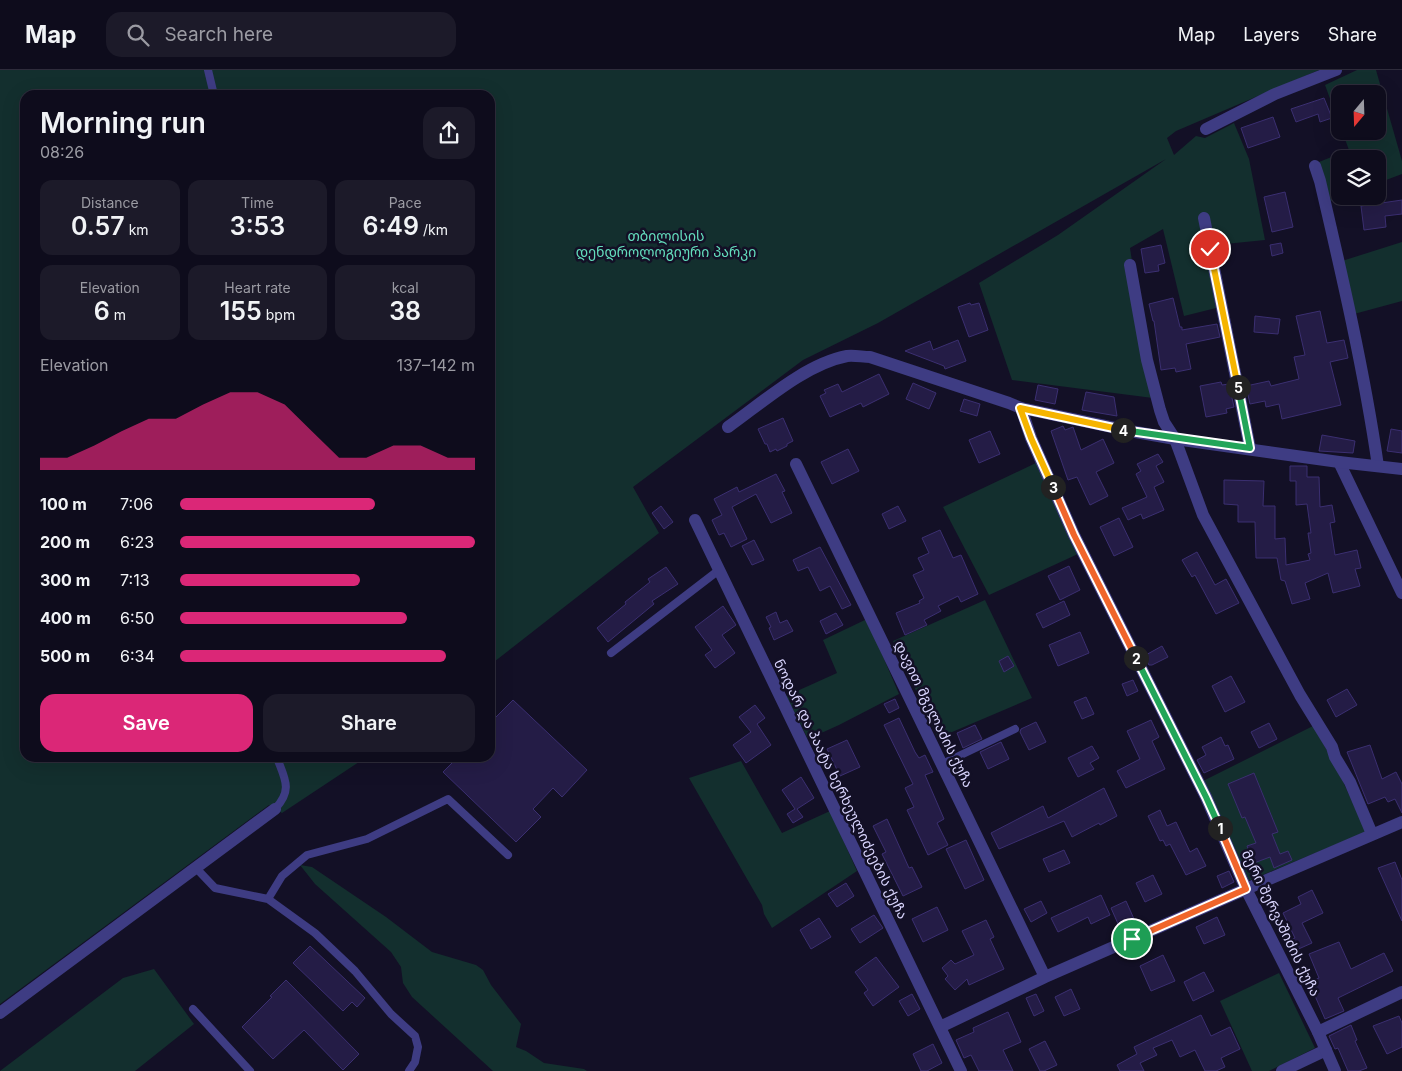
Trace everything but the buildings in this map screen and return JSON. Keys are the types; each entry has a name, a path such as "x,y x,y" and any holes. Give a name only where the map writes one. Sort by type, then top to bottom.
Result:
{"street":[{"path":"1206,129 1275,94 1336,70"},
{"path":"1315,166 1342,281 1373,430 1378,466"},
{"path":"1204,218 1250,448"},
{"path":"1130,265 1147,360 1160,410 1164,422 1175,438 1203,515 1300,695 1332,747 1335,758 1350,782 1372,834"},
{"path":"728,427 804,373 820,365 848,356 870,357 1020,408 1130,431 1339,462 1402,469"},
{"name":"მერი შერვაშიძის ქუჩა","path":"1020,408 1031,438 1074,535 1206,797 1246,889 1318,1032 1335,1071"},
{"path":"1339,462 1402,593"},
{"name":"დავით მგელაძის ქუჩა","path":"796,464 1045,978"},
{"name":"ნოდარ და პაატა ხერხეულიძეების ქუჩა","path":"695,520 961,1071"},
{"path":"0,1013 275,809"},
{"path":"940,1027 1045,978 1402,822"},
{"path":"1318,1032 1402,992"},
{"path":"1282,1071 1326,1050"}],"lane":[{"path":"208,70 213,90"},
{"path":"611,653 719,570"},
{"path":"942,764 1015,729"},
{"path":"275,809 283,801 287,792 279,762"},
{"path":"268,899 282,876 307,855 367,839 448,799 508,855"},
{"path":"195,867 215,888 268,899 315,933 355,971 391,1014 415,1036 418,1047 415,1062 409,1071"},
{"path":"193,1009 250,1071"}],"green space":[{"name":"თბილისის დენდროლოგიური პარკი","path":"0,70 1319,70 1176,131 1167,138 1174,155 1196,136 1205,138 1234,123 1249,159 1265,240 1205,246 1216,308 1184,316 1163,229 1130,248 1153,398 1012,380 979,283 1058,235 1166,159 878,323 803,360 633,487 659,533 495,661 495,90 20,90 20,762 359,762 282,813 269,805 0,1004"},
{"path":"1357,70 1376,70 1380,85 1331,85 1331,101 1325,85"},
{"path":"1386,105 1402,161 1402,174 1386,180 1386,150 1349,150 1345,140 1386,140"},
{"path":"1331,157 1331,201 1328,202 1319,162"},
{"path":"1402,242 1402,301 1354,314 1342,261"},
{"path":"1038,462 1078,554 989,595 943,507"},
{"path":"985,600 1032,698 938,738 893,641"},
{"path":"867,619 899,694 808,739 786,696 837,673 823,640"},
{"path":"1313,726 1335,764 1366,832 1248,881 1203,781"},
{"path":"741,761 782,833 830,811 857,871 772,928 764,914 762,905 689,778"},
{"path":"300,865 312,867 386,917 432,952 476,965 483,970 491,985 521,1024 516,1047 544,1063 587,1071 493,1071 412,997 403,983 401,967 391,952 315,884"},
{"path":"154,969 194,1024 135,1071 0,1071 123,978"},
{"path":"1279,973 1315,1048 1269,1071 1252,1071 1220,1001"}],"route":[{"path":"1132,939 1246,889 1206,797 1074,535 1031,438 1020,408 1130,431 1250,448 1210,249"}]}
